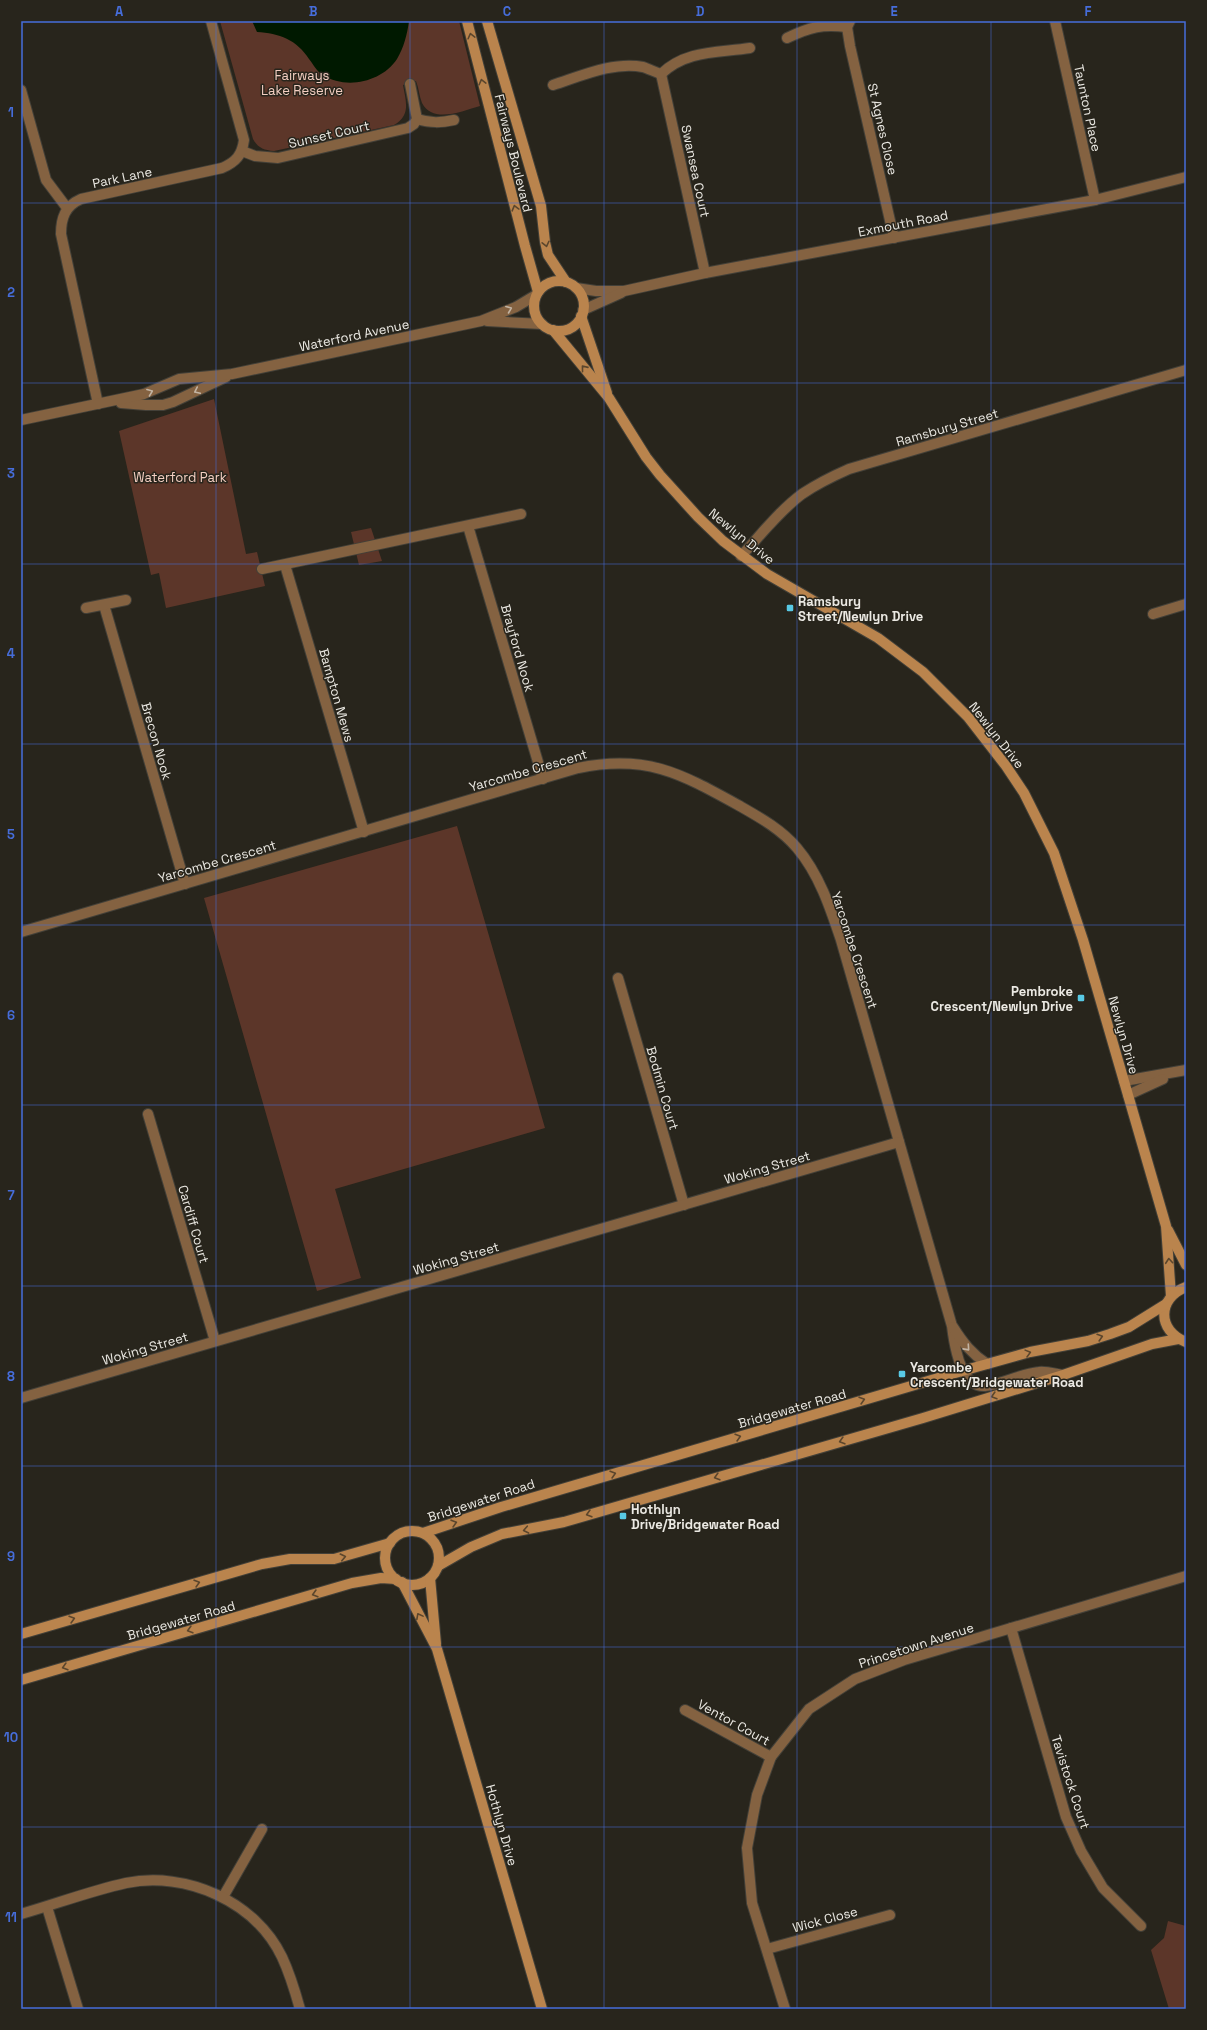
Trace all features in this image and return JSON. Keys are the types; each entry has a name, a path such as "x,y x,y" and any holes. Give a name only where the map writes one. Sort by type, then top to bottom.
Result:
{"street":[{"path":"211,21 242,131 244,140 242,151"},
{"name":"Fairways Boulevard","path":"467,21 537,293"},
{"name":"Fairways Boulevard","path":"486,21 541,206 548,255 566,282"},
{"name":"Taunton Place","path":"1055,21 1094,200"},
{"name":"St Agnes Close","path":"787,38 815,26 849,24 850,46 894,238"},
{"path":"553,86 600,70 621,67 643,67 661,74 676,61 690,56 750,48"},
{"name":"Swansea Court","path":"661,74 705,273"},
{"path":"410,84 416,119 439,124 454,120"},
{"path":"21,90 46,180 67,208 61,224 61,234 98,404"},
{"name":"Sunset Court","path":"242,151 268,158 288,156 400,131 414,124 416,119"},
{"name":"Park Lane","path":"67,208 73,203 85,198 222,168 231,164 242,151"},
{"name":"Exmouth Road","path":"576,288 596,292 624,291 705,273 1094,200 1186,177"},
{"path":"550,282 566,282 576,288 581,294 582,313 576,323 569,328 553,330 542,324 534,310 537,293 550,282"},
{"name":"Exmouth Road","path":"582,313 624,291"},
{"name":"Waterford Avenue","path":"21,420 113,402 144,394 179,379 232,374 481,321 516,307 537,293"},
{"name":"Newlyn Drive","path":"582,313 609,398"},
{"name":"Waterford Avenue","path":"481,321 542,324"},
{"name":"Newlyn Drive","path":"553,330 609,398 642,451 660,476 698,517 741,556 793,591 850,622 901,655 923,672 961,709 1006,766 1040,822 1065,882 1166,1226 1186,1265"},
{"name":"Ramsbury Street","path":"741,556 786,507 801,494 817,484 849,469 1186,370"},
{"name":"Waterford Avenue","path":"113,402 163,405 173,402 232,374"},
{"path":"262,570 521,514"},
{"name":"Brayford Nook","path":"468,526 542,779"},
{"name":"Bampton Mews","path":"285,565 364,832"},
{"path":"86,608 126,600"},
{"path":"1153,614 1186,604"},
{"name":"Brecon Nook","path":"104,605 185,884"},
{"name":"Yarcombe Crescent","path":"21,932 597,764 638,764 683,775 765,821 796,847 812,870 830,906 952,1326 954,1343 962,1371"},
{"name":"Bodmin Court","path":"618,978 684,1205"},
{"path":"1124,1081 1181,1072"},
{"path":"1128,1095 1181,1072"},
{"name":"Cardiff Court","path":"148,1114 215,1341"},
{"name":"Woking Street","path":"21,1398 899,1142"},
{"name":"Newlyn Drive","path":"1166,1226 1169,1300 1164,1312 1167,1328 1182,1341"},
{"name":"Bridgewater Road","path":"423,1533 507,1505 962,1371 1030,1352 1088,1341 1110,1334 1129,1327 1186,1287"},
{"name":"Yarcombe Crescent","path":"952,1326 974,1356 988,1364"},
{"path":"438,1566 482,1542 502,1534 553,1525 1063,1375 1152,1344 1182,1341"},
{"path":"962,1371 972,1381 984,1386 1040,1371 1063,1375"},
{"path":"414,1530 423,1533 435,1543 439,1558 438,1566 430,1578 416,1584 399,1581 387,1566 386,1550 390,1543 396,1536 404,1532 414,1530"},
{"path":"21,1634 262,1564 290,1559 334,1559 390,1543"},
{"name":"Princetown Avenue","path":"785,2009 752,1903 747,1848 758,1795 771,1757 809,1709 855,1678 904,1660 1186,1576"},
{"name":"Bridgewater Road","path":"21,1680 352,1583 381,1578 399,1581"},
{"name":"Hothlyn Drive","path":"430,1578 437,1649 542,2009"},
{"name":"Hothlyn Drive","path":"399,1581 437,1649"},
{"name":"Tavistock Court","path":"1011,1628 1066,1817 1081,1851 1103,1888 1141,1926"},
{"name":"Ventor Court","path":"684,1710 771,1757"},
{"path":"223,1897 262,1829"},
{"path":"21,1914 127,1883 152,1881 189,1884 223,1897 246,1913 264,1931 282,1956 290,1975 300,2009"},
{"path":"46,1907 78,2009"},
{"name":"Wick Close","path":"767,1949 890,1915"}],"green space":[{"name":"Fairways Lake Reserve","path":"220,21 459,21 480,106 457,113 433,113 422,103 416,81 403,85 406,108 403,117 394,125 274,151 264,149 257,145 253,139"},
{"name":"Waterford Park","path":"214,399 246,554 257,552 265,586 166,608 159,573 151,575 119,431"},
{"path":"371,528 382,561 359,565 351,532"},
{"path":"457,826 545,1128 335,1189 361,1278 317,1291 204,898"},
{"path":"1168,1921 1186,1926 1186,2009 1169,2009 1151,1950 1164,1938"}],"shaded area":[{"path":"252,21 409,21 402,50 390,67 373,78 353,83 332,80 323,75 317,70 304,52 293,42 273,34 257,32"}],"place":[{"name":"Ramsbury Street/Newlyn Drive","path":"790,608"},
{"name":"Pembroke Crescent/Newlyn Drive","path":"1081,998"},
{"name":"Yarcombe Crescent/Bridgewater Road","path":"902,1374"},
{"name":"Hothlyn Drive/Bridgewater Road","path":"623,1516"}]}
